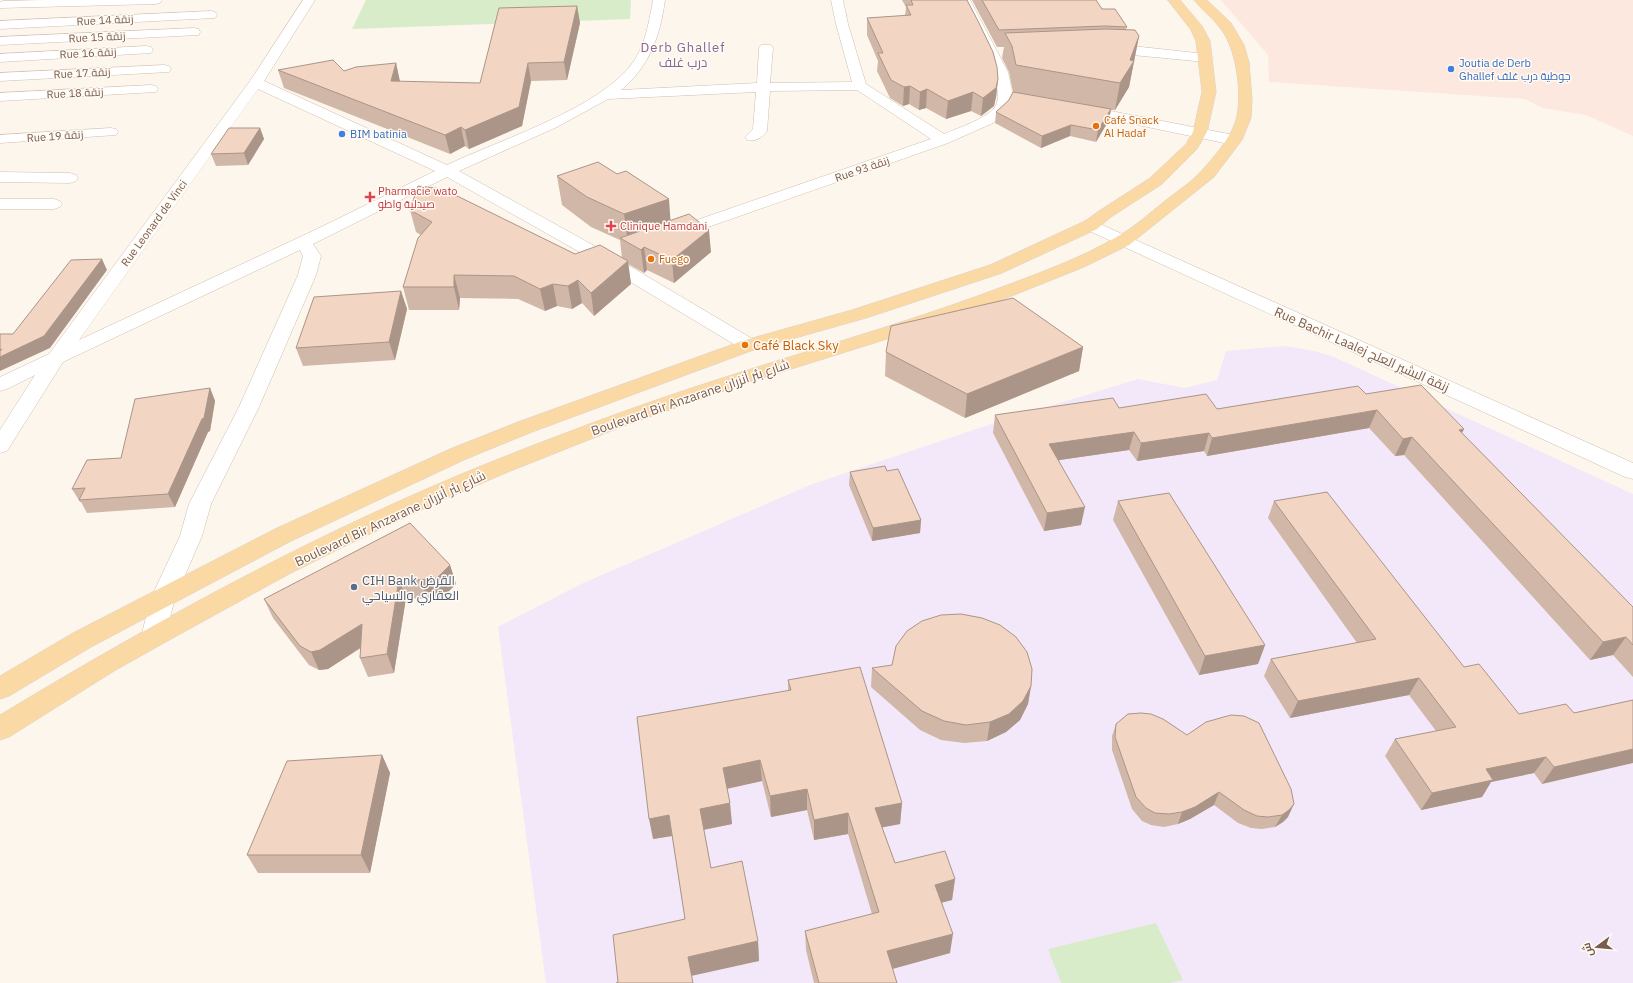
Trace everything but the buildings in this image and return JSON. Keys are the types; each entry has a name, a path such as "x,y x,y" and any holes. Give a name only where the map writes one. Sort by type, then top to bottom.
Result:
{"main road":[{"name":"Boulevard Bir Anzarane شارع بئر أنزران","path":"0,689 82,640 283,535 458,454 555,416 749,345 859,314 957,282 1009,263 1091,226 1156,181 1192,146 1200,132 1209,92 1206,58 1202,41 1197,29 1174,0"},
{"name":"Boulevard Bir Anzarane شارع بئر أنزران","path":"0,730 105,664 344,537 500,467 612,422 957,311 1038,280 1123,241 1160,214 1208,174 1234,140 1244,118 1246,99 1242,62 1233,36 1200,0"}],"street":[{"path":"4,5 156,0"},
{"name":"Rue Leonard de Vinci","path":"0,446 57,356 256,83 309,0"},
{"path":"0,385 57,356 304,242 447,171 552,124 607,95 637,66 646,52 654,32 659,0"},
{"path":"837,0 842,24 860,86"},
{"name":"Rue 93 زنقة","path":"658,240 943,140 988,120 1014,97 964,0"},
{"name":"Rue 14 زنقة","path":"0,25 211,15"},
{"name":"Rue 15 زنقة","path":"0,41 194,32"},
{"path":"752,138 760,131 766,48"},
{"name":"Rue 16 زنقة","path":"0,58 162,49"},
{"path":"1095,49 1132,50 1206,58"},
{"path":"992,53 1008,52"},
{"name":"Rue 17 زنقة","path":"0,78 164,69"},
{"path":"256,83 447,171 613,256 749,345"},
{"path":"607,95 764,87 860,86 943,140"},
{"name":"Rue 18 زنقة","path":"0,97 151,89"},
{"path":"1064,106 1234,140"},
{"name":"Rue 19 زنقة","path":"0,139 111,132"},
{"path":"0,177 70,178"},
{"path":"0,204 54,204"},
{"name":"Rue Bachir Laalej زنقة البشير العلج","path":"1091,226 1633,472"},
{"path":"154,637 163,598 192,536 200,504 249,408 307,275 312,256 304,242"}],"shaded area":[{"name":"Joutia de Derb Ghallef جوطية درب غلف","path":"1221,0 1633,0 1633,136 1586,115 1543,108 1525,99 1269,82 1268,55"},
{"path":"1285,346 1315,351 1334,357 1633,494 1633,983 546,983 498,627 581,584 810,485 982,427 1138,379 1185,388 1217,380 1226,351"}],"green space":[{"path":"366,0 631,0 630,19 352,29"},
{"path":"1156,923 1183,980 1170,983 1061,983 1048,949"}],"place":[{"name":"Joutia de Derb Ghallef جوطية درب غلف","path":"1451,69"},
{"name":"Café Snack Al Hadaf","path":"1096,126"},
{"name":"BIM batinia","path":"342,134"},
{"name":"Pharmacie wato صيدلية واطو","path":"370,197"},
{"name":"Clinique Hamdani","path":"611,226"},
{"name":"Fuego","path":"651,259"},
{"name":"Café Black Sky","path":"745,345"},
{"name":"CIH Bank القرض العقاري والسياحي","path":"354,587"}],"district":[{"name":"Derb Ghallef درب غلف","path":"683,54"}]}
